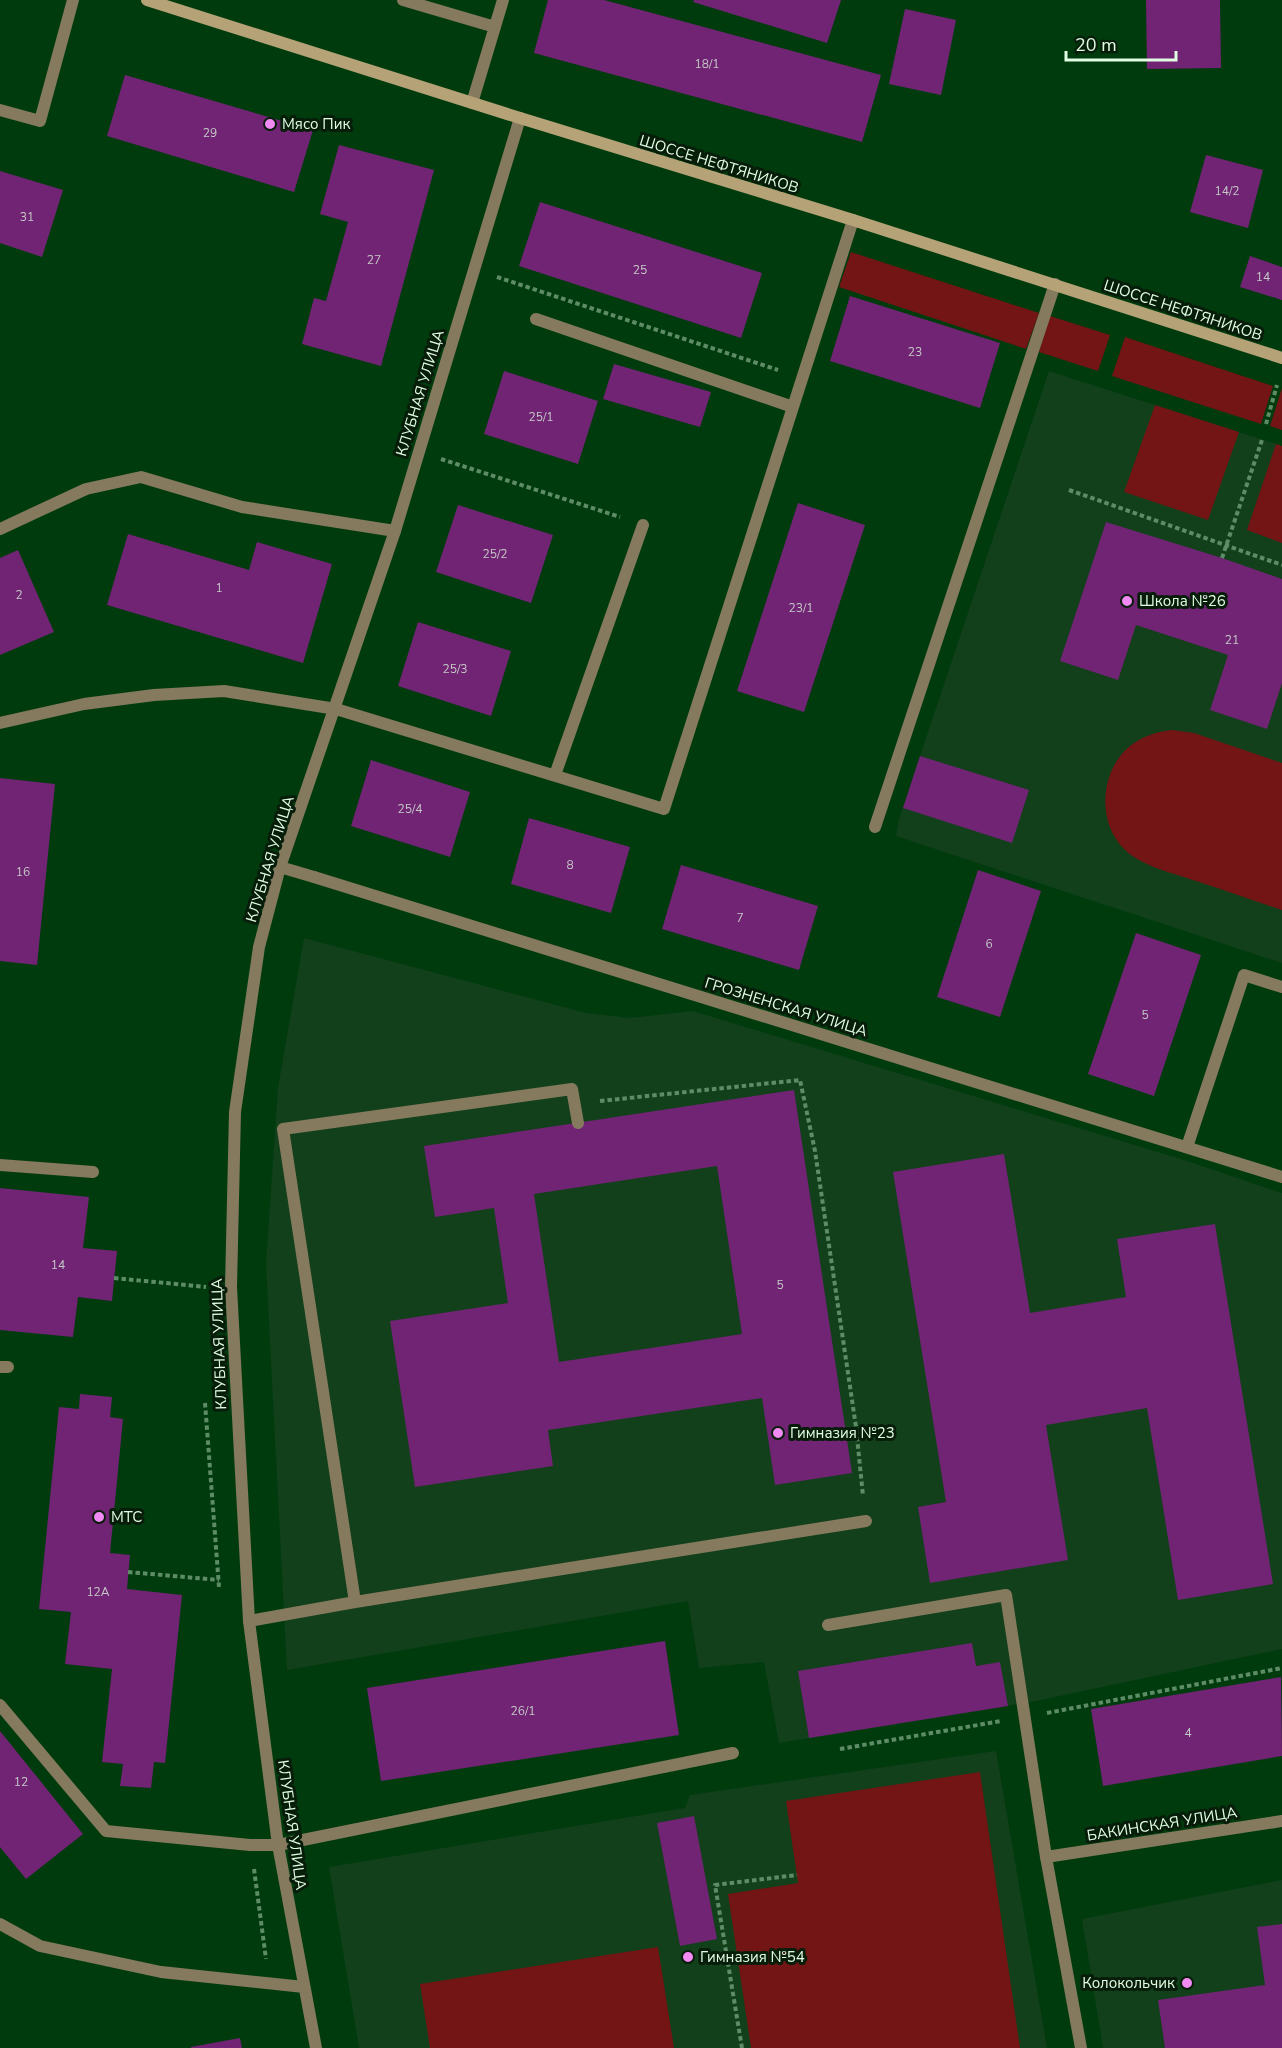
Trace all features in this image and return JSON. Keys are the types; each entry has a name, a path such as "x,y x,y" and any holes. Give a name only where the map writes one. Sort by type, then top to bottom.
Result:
{"main road":[{"name":"ШОССЕ НЕФТЯНИКОВ","path":"147,0 472,104 853,220 1282,358"}],"street":[{"path":"0,110 40,121 73,0"},
{"path":"403,0 495,27"},
{"path":"472,104 503,0"},
{"name":"КЛУБНАЯ УЛИЦА","path":"316,2048 278,1845 249,1621 231,1287 235,1112 260,947 280,867 336,709 395,531 520,118"},
{"path":"0,723 84,704 154,695 224,691 336,709 664,808 853,220"},
{"path":"875,826 1055,284"},
{"path":"536,319 793,407"},
{"path":"0,529 86,489 141,477 242,507 395,531"},
{"path":"555,776 643,525"},
{"name":"ГРОЗНЕНСКАЯ УЛИЦА","path":"280,867 1282,1177"},
{"path":"1187,1147 1244,975 1282,987"},
{"path":"355,1602 283,1129 572,1089 578,1123"},
{"path":"0,1165 93,1172"},
{"path":"249,1621 866,1521"},
{"path":"828,1625 1006,1595 1046,1857 1082,2048"},
{"path":"0,1705 106,1831 250,1845 278,1845 733,1753"},
{"name":"БАКИНСКАЯ УЛИЦА","path":"1046,1857 1282,1821"},
{"path":"0,1924 40,1946 161,1972 304,1987"}],"path":[{"path":"474,269 802,378"},
{"path":"1266,424 1278,385"},
{"path":"1222,558 1262,440"},
{"path":"418,451 643,525"},
{"path":"1069,490 1282,565"},
{"path":"575,1104 800,1080 816,1151 856,1427 866,1521"},
{"path":"114,1278 216,1288 231,1287"},
{"path":"128,1572 219,1580"},
{"path":"840,1749 1282,1668"},
{"path":"740,2048 715,1886 797,1875"}],"shaded area":[{"path":"851,252 1039,313 1026,349 839,287"},
{"path":"1050,316 1110,335 1098,371 1039,352"},
{"path":"1125,337 1273,386 1261,424 1112,376"},
{"name":"Школа №26","path":"1049,371 1282,446 1282,963 896,836 899,819"},
{"path":"1282,388 1282,430 1270,426"},
{"path":"1155,405 1239,432 1208,520 1124,492"},
{"path":"1276,444 1282,446 1282,543 1247,530"},
{"path":"1172,730 1194,733 1282,763 1282,910 1146,864 1128,853 1119,844 1108,822 1106,809 1105,797 1111,772 1121,755 1135,742 1152,734"},
{"name":"Гимназия №23","path":"304,938 586,1013 630,1018 693,1011 1181,1159 1282,1193 1282,1649 1036,1701 779,1743 764,1662 699,1668 688,1601 287,1670 266,1264 278,1088"},
{"name":"Гимназия №54","path":"996,1751 1047,2048 359,2048 329,1867 685,1808 690,1795"},
{"path":"980,1772 1020,2048 751,2048 728,1894 798,1883 786,1801"},
{"name":"Колокольчик","path":"1282,1880 1282,2048 1103,2048 1082,1919"},
{"path":"658,1947 674,2048 430,2048 420,1984"}],"building":[{"path":"548,0 604,0 881,75 862,142 534,53"},
{"path":"694,0 841,0 827,43 693,2"},
{"path":"1146,0 1220,0 1221,68 1147,69"},
{"path":"905,9 956,20 941,95 889,84"},
{"path":"125,75 313,130 294,192 107,136"},
{"path":"339,145 434,170 381,366 302,344 314,298 326,301 348,222 320,214"},
{"path":"1206,155 1263,170 1248,228 1190,212"},
{"path":"0,171 63,190 42,257 0,243"},
{"path":"540,202 762,273 741,338 519,266"},
{"path":"1250,256 1282,267 1282,300 1240,287"},
{"path":"850,296 1000,343 980,408 830,361"},
{"path":"614,364 711,392 700,427 603,399"},
{"path":"504,371 598,401 578,464 484,434"},
{"path":"798,503 865,525 804,712 737,691"},
{"path":"458,505 553,535 531,603 436,572"},
{"path":"1106,522 1282,579 1282,683 1267,729 1210,710 1228,655 1136,625 1118,680 1060,661"},
{"path":"128,534 249,570 257,542 332,564 303,663 107,605"},
{"path":"18,550 54,632 0,655 0,558"},
{"path":"418,622 511,651 491,716 398,686"},
{"path":"920,756 1029,790 1012,843 903,808"},
{"path":"371,760 470,792 450,857 351,826"},
{"path":"0,778 55,784 37,965 0,961"},
{"path":"529,818 630,847 611,913 511,884"},
{"path":"681,865 818,906 799,970 662,929"},
{"path":"978,870 1041,891 1000,1017 937,997"},
{"path":"1136,933 1201,955 1154,1096 1088,1074"},
{"path":"794,1090 852,1473 775,1485 762,1398 548,1430 553,1466 415,1487 390,1321 508,1303 494,1208 435,1217 424,1146","holes":["717,1166 742,1334 559,1362 534,1194"]},
{"path":"1004,1154 1030,1313 1126,1297 1117,1239 1215,1224 1273,1584 1178,1600 1147,1408 1046,1425 1068,1560 930,1583 918,1507 946,1502 893,1172"},
{"path":"0,1188 89,1197 83,1248 117,1251 112,1301 78,1297 73,1337 0,1330"},
{"path":"80,1394 112,1397 110,1417 123,1419 110,1553 130,1555 127,1589 182,1595 165,1763 154,1762 151,1788 120,1786 123,1764 102,1762 112,1669 65,1664 71,1612 39,1609 59,1407 79,1409"},
{"path":"665,1641 679,1735 381,1781 367,1688"},
{"path":"972,1643 976,1666 1000,1662 1008,1706 809,1738 798,1671"},
{"path":"1281,1677 1282,1756 1103,1786 1091,1709"},
{"path":"0,1731 83,1834 26,1879 0,1847"},
{"path":"694,1816 717,1939 680,1946 657,1823"},
{"path":"1282,1924 1282,2048 1165,2048 1158,2000 1265,1985 1257,1927"},
{"path":"240,2038 242,2048 191,2048 191,2047"}],"place":[{"name":"Мясо Пик","path":"270,124"},
{"name":"Школа №26","path":"1127,601"},
{"name":"Гимназия №23","path":"778,1433"},
{"name":"МТС","path":"99,1517"},
{"name":"Гимназия №54","path":"688,1957"},
{"name":"Колокольчик","path":"1187,1983"}]}
